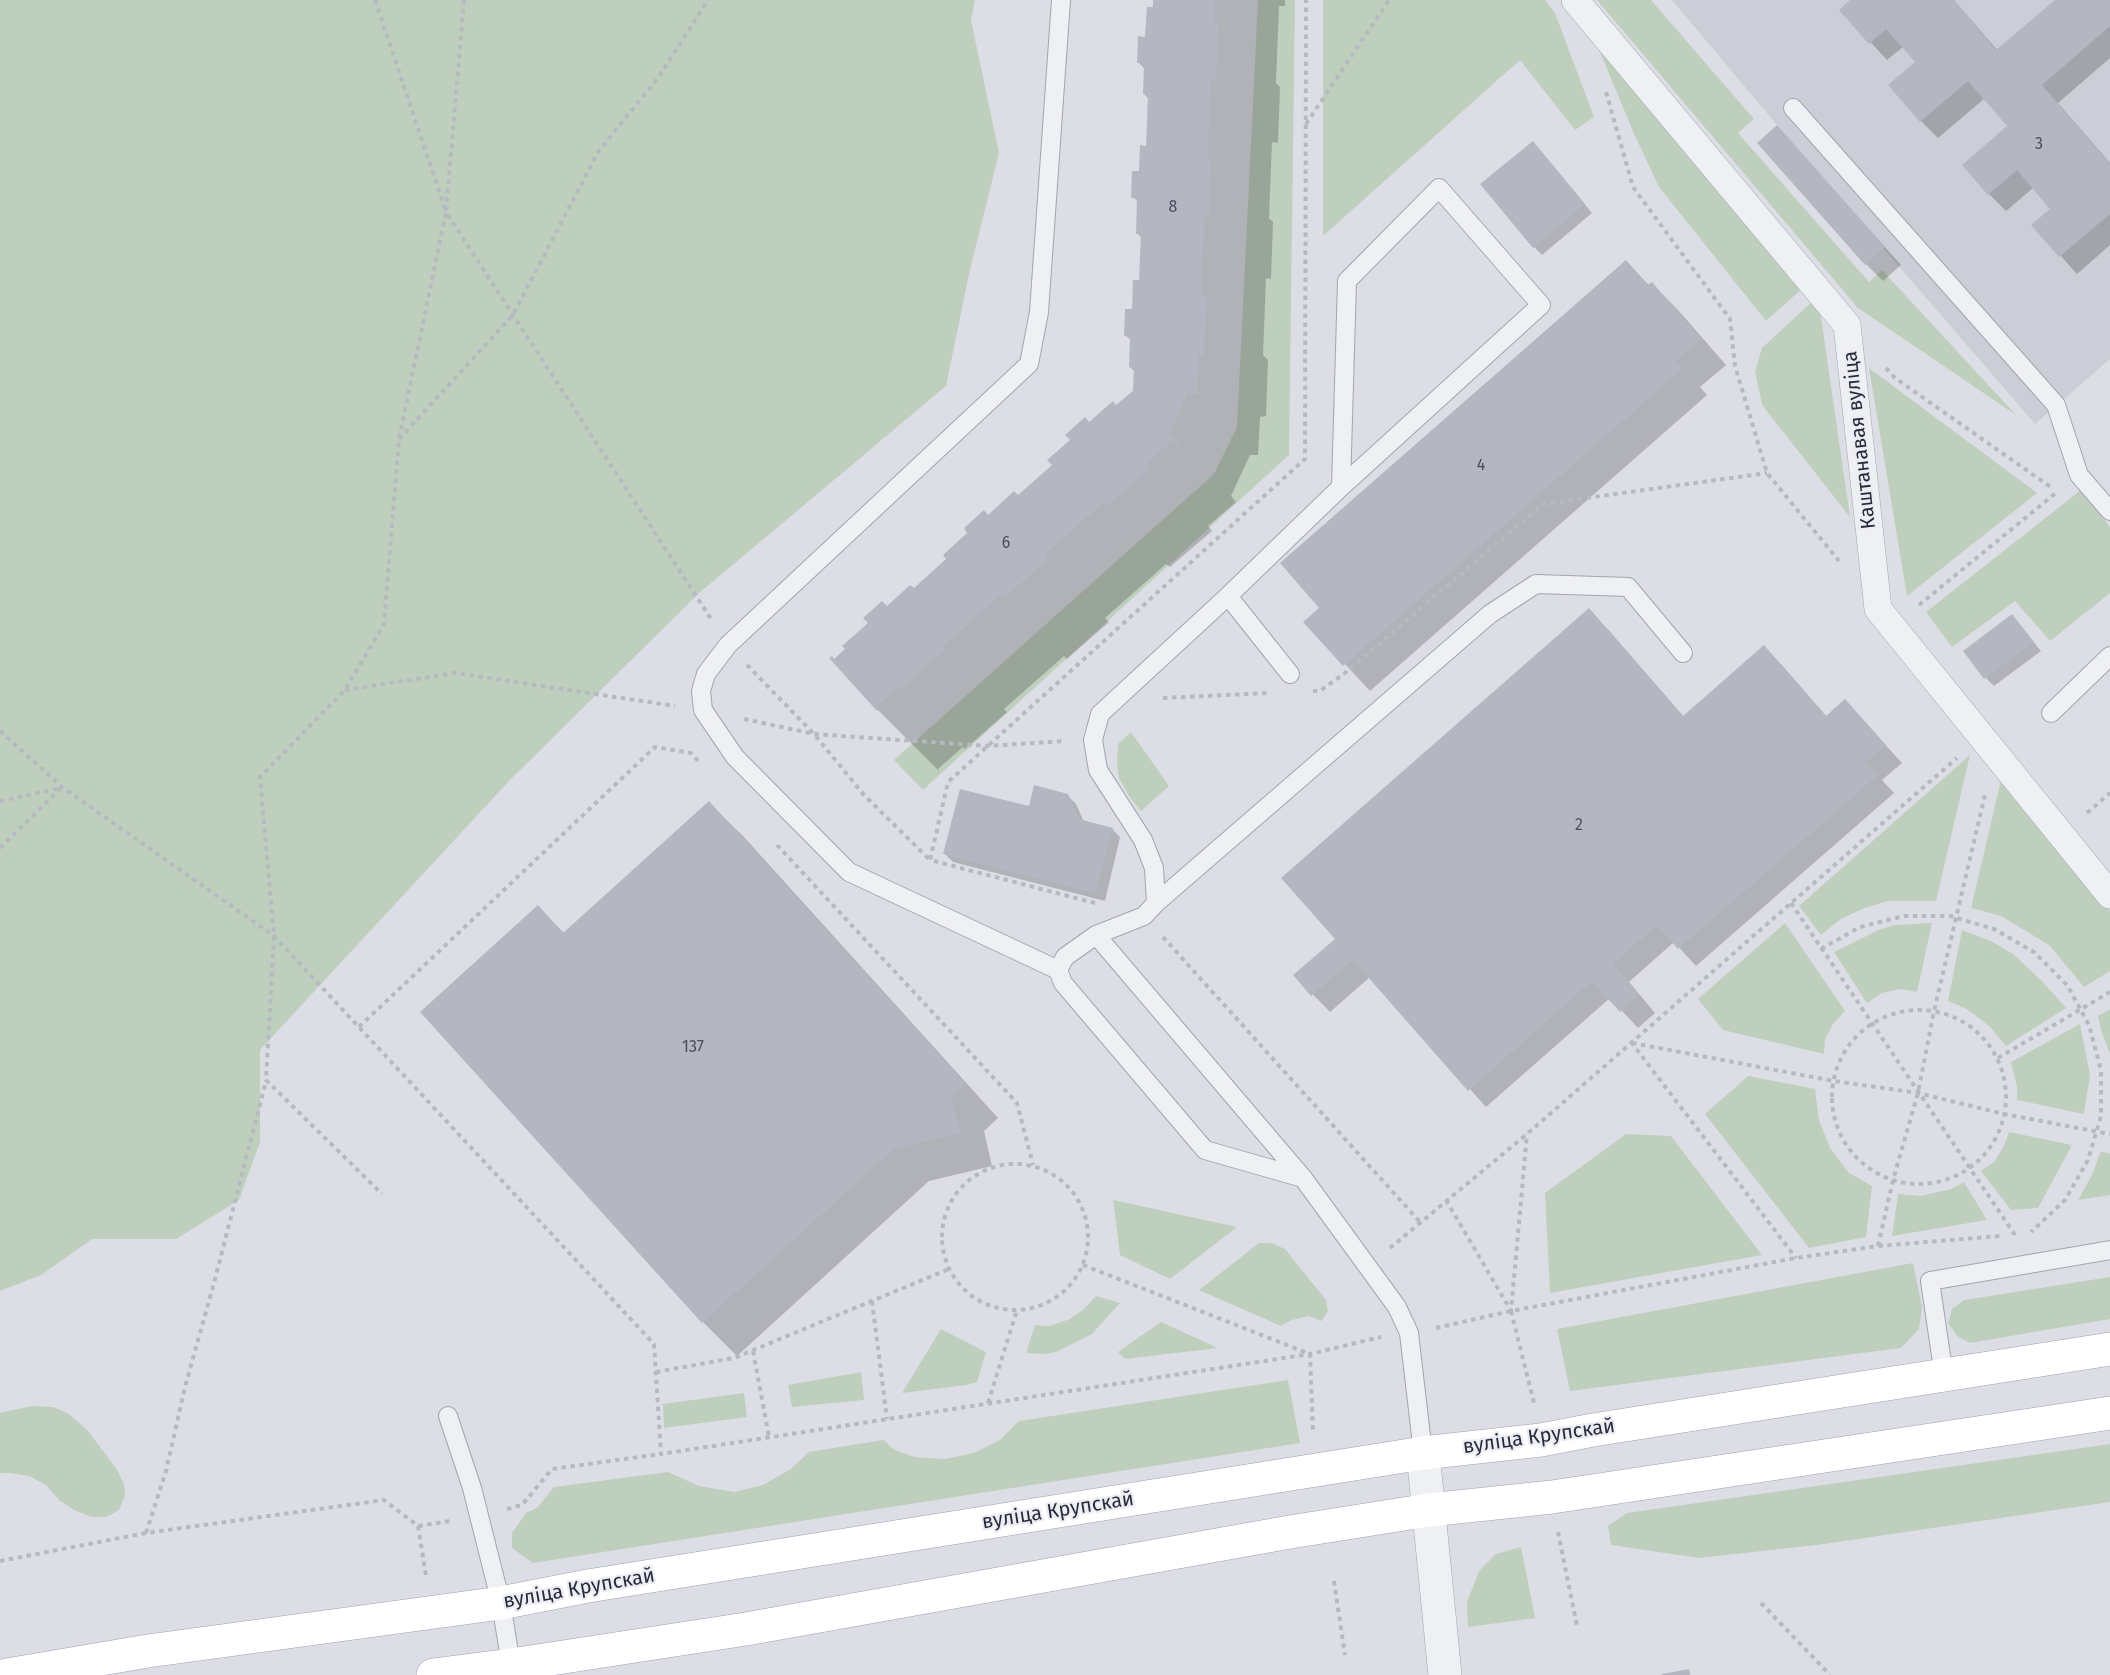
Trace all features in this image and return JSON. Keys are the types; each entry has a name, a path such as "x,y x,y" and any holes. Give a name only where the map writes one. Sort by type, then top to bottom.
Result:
{"main road":[{"name":"вуліца Крупскай","path":"7,1675 148,1651 501,1602 611,1582 1423,1453 1542,1440 1593,1430 2110,1349"},
{"path":"433,1675 746,1629 1290,1532 1430,1510 1552,1497 2110,1413"}],"street":[{"name":"Каштанавая вуліца","path":"1575,0 1847,325 1878,609 2110,895"},
{"path":"1423,1453 1445,1675"}],"lane":[{"path":"1058,970 849,872 735,757 703,710 701,691 706,674 728,645 1029,364 1039,312 1061,0"},
{"path":"1793,108 2056,405 2079,475 2110,510"},
{"path":"1156,903 1154,868 1143,840 1098,770 1093,740 1100,714 1228,596 1341,487 1541,305 1439,188 1347,281 1341,487"},
{"path":"1303,1178 1205,1150 1062,983 1058,970 1065,957 1096,935 1144,916 1156,903 1490,614 1536,584 1628,587 1683,653"},
{"path":"1228,596 1290,674"},
{"path":"2051,713 2110,656"},
{"path":"1096,935 1303,1178 1397,1307 1409,1333 1423,1453"},
{"path":"1944,1376 1930,1281 2110,1250"},
{"path":"448,1416 472,1488 501,1602 511,1665"}],"path":[{"path":"375,0 446,212 728,645 814,734 864,795 930,860"},
{"path":"146,1533 166,1471 185,1388 266,1080 274,936 260,777 345,690 384,624 399,439 446,212 464,0"},
{"path":"399,439 513,315 598,152 658,78 708,0"},
{"path":"1306,125 1389,0"},
{"path":"1604,86 1633,187 1730,319 1735,366 1767,473 1841,564"},
{"path":"1847,325 1895,378 2057,492"},
{"path":"1893,626 2065,486"},
{"path":"345,690 455,674 703,710"},
{"path":"0,731 62,787 274,936 654,1344 661,1454"},
{"path":"1367,1267 1527,1134 1791,903 1989,745"},
{"path":"1878,1246 1893,1180 1918,1093 1956,918 1989,745"},
{"path":"359,1027 655,747 691,753 708,771"},
{"path":"0,801 62,787"},
{"path":"0,849 62,787"},
{"path":"773,841 1017,1103 1034,1165"},
{"path":"1791,903 2015,1235"},
{"path":"1821,949 1860,927 1904,916 1956,918 1994,928 2034,952 2067,985 2089,1025 2101,1070 2100,1116 2088,1160 2065,1200 2031,1232"},
{"path":"1998,1058 2110,992"},
{"path":"1925,1009 1934,1011 1948,1014 1968,1024 1985,1039 1998,1058 2005,1080 2007,1103 2002,1125 1992,1145 1977,1162 1958,1176 1936,1183 1913,1184 1893,1180 1870,1169 1853,1154 1841,1135 1833,1113 1832,1090 1837,1068 1846,1048 1861,1031 1881,1018 1902,1011 1925,1009"},
{"path":"1631,1042 1834,1081 1918,1093 2004,1114 2110,1134"},
{"path":"1631,1042 1796,1258"},
{"path":"266,1080 382,1194"},
{"path":"1511,1311 1527,1134"},
{"path":"1012,1163 1034,1165 1053,1173 1069,1186 1081,1204 1088,1224 1088,1244 1083,1265 1072,1282 1057,1297 1038,1306 1017,1310 997,1308 977,1300 961,1287 949,1269 942,1250 942,1228 947,1208 958,1190 973,1176 992,1167 1012,1163"},
{"path":"1446,1200 1511,1311 1536,1410"},
{"path":"1427,1331 1511,1311 1796,1258 1878,1246 2015,1235 2043,1230"},
{"path":"1083,1265 1310,1354"},
{"path":"656,1372 734,1358 949,1269"},
{"path":"873,1301 886,1419"},
{"path":"988,1403 1017,1310"},
{"path":"506,1509 522,1505 552,1469 1310,1354 1386,1335"},
{"path":"753,1351 769,1437"},
{"path":"1310,1354 1313,1442"},
{"path":"0,1561 146,1533 384,1500 418,1526 428,1586"},
{"path":"418,1526 459,1520"},
{"path":"1557,1525 1577,1626"},
{"path":"1334,1581 1345,1655"},
{"path":"1761,1603 1830,1675"}],"shaded area":[{"path":"1672,0 2110,0 2110,359 2035,424"}],"green space":[{"path":"0,0 975,0 971,20 999,153 969,274 946,386 698,594 509,781 260,1050 260,1142 239,1200 176,1239 92,1239 41,1275 0,1291"},
{"path":"1258,0 1295,0 1289,455 923,790 894,760 1214,474 1237,427"},
{"path":"1323,0 1545,0 1555,13 1594,117 1575,130 1520,60 1323,236"},
{"path":"1597,0 1651,0 1754,119 1738,133 1869,282 1882,270 2016,415 1858,308"},
{"path":"1595,40 1804,287 1766,321 1659,187"},
{"path":"1818,296 1850,517 1762,405 1755,371 1762,348"},
{"path":"1869,368 2037,493 1907,596"},
{"path":"2081,490 2110,527 2110,593 2050,641 2015,601 1952,647 1926,612"},
{"path":"1131,732 1169,786 1141,811 1119,778 1118,744"},
{"path":"1970,755 1936,901 1888,901 1862,909 1841,919 1821,935 1799,906"},
{"path":"2001,780 2110,911 2110,971 2084,987 2049,945 2001,916 1971,908"},
{"path":"1785,923 1845,1011 1833,1024 1825,1039 1824,1054 1723,1030 1698,999"},
{"path":"1932,923 1917,992 1901,989 1882,993 1867,1003 1834,952 1881,929 1895,925"},
{"path":"1962,930 1991,941 2013,954 2066,1008 2006,1046 1989,1026 1967,1009 1948,1001"},
{"path":"2110,1009 2110,1054 2098,1016"},
{"path":"2080,1024 2090,1075 2084,1114 2017,1100 2017,1086 2011,1062"},
{"path":"1748,1076 1815,1089 1819,1120 1830,1148 1849,1173 1872,1186 1866,1237 1809,1248 1705,1114"},
{"path":"2009,1132 2072,1145 2038,1208 2011,1210 1981,1171 1994,1162"},
{"path":"1626,1134 1671,1136 1762,1255 1550,1293 1545,1193"},
{"path":"2101,1151 2110,1154 2110,1195 2078,1200 2091,1177"},
{"path":"1964,1182 1987,1220 1892,1236 1898,1194 1921,1196 1951,1189"},
{"path":"1113,1200 1237,1227 1170,1279 1120,1255"},
{"path":"1259,1243 1272,1243 1285,1249 1326,1300 1328,1311 1322,1321 1309,1316 1292,1320 1281,1326 1199,1290"},
{"path":"1913,1263 1922,1307 1919,1329 1901,1348 1570,1391 1557,1329"},
{"path":"2110,1277 2110,1319 1970,1343 1957,1336 1948,1323 1952,1309 1964,1300"},
{"path":"1096,1296 1120,1303 1092,1334 1056,1352 1026,1353 1035,1325 1049,1326 1070,1319"},
{"path":"1161,1322 1218,1348 1125,1359 1118,1352"},
{"path":"941,1329 986,1352 977,1382 902,1393"},
{"path":"861,1372 864,1400 792,1407 788,1385"},
{"path":"1288,1380 1300,1443 533,1563 512,1548 512,1533 526,1513 537,1508 554,1487 668,1472 699,1486 734,1492 763,1485 791,1469 809,1452 883,1440 895,1450 915,1457 945,1459 974,1453 1000,1440 1019,1421"},
{"path":"744,1393 747,1417 664,1428 663,1404"},
{"path":"32,1406 53,1407 69,1414 88,1431 116,1468 124,1484 125,1496 119,1510 106,1517 92,1517 60,1501 46,1485 29,1476 0,1473 0,1413"},
{"path":"2110,1444 2110,1502 1817,1545 1699,1558 1611,1545 1608,1526 1627,1513"},
{"path":"1521,1547 1535,1618 1468,1627 1467,1602 1479,1571 1496,1554"}],"building":[{"path":"1153,0 1215,0 1214,23 1219,23 1216,81 1211,81 1207,158 1211,158 1209,217 1204,217 1201,296 1206,296 1204,355 1198,355 1197,391 1201,392 1200,394 1188,393 1170,432 1179,443 1173,440 1147,463 1151,468 1107,506 1104,502 1044,555 1048,559 1004,598 1001,595 943,646 946,649 902,688 900,686 877,706 880,709 877,711 829,658 832,656 834,659 845,649 842,646 868,623 863,618 882,601 887,606 910,585 914,588 946,559 943,555 967,533 964,528 984,510 988,515 1014,491 1018,495 1052,465 1047,460 1070,440 1065,435 1085,417 1089,422 1113,401 1116,405 1133,391 1134,368 1129,367 1130,336 1124,336 1125,309 1132,309 1133,280 1139,280 1141,234 1136,234 1137,198 1131,198 1132,171 1139,171 1140,145 1146,146 1148,95 1143,94 1144,63 1137,63 1138,36 1145,37 1147,7 1153,7"},
{"path":"1850,0 1954,0 1996,50 2055,0 2110,0 2110,26 2042,85 2110,164 2110,214 2059,257 2031,225 2050,209 2017,170 1988,195 1962,165 2007,126 1968,81 1920,122 1888,85 1915,62 1886,29 1869,44 1839,10"},
{"path":"1777,125 1885,247 1865,265 1757,143"},
{"path":"1533,141 1585,204 1533,248 1480,184"},
{"path":"1626,260 1648,285 1652,282 1701,339 1675,361 1682,369 1343,666 1303,622 1319,608 1280,563"},
{"path":"1589,608 1683,716 1764,645 1826,716 1845,699 1886,745 1866,762 1878,775 1678,949 1657,925 1613,964 1639,995 1620,1012 1592,981 1468,1091 1353,960 1311,996 1293,975 1335,939 1281,878"},
{"path":"2012,614 2034,642 1984,679 1963,651"},
{"path":"1034,785 1068,794 1079,819 1113,828 1096,893 943,854 960,789 1029,806"},
{"path":"709,801 966,1084 951,1097 960,1133 895,1148 702,1323 420,1012 538,905 563,933"},
{"path":"1689,1669 1690,1675 1662,1675 1662,1674"}]}
